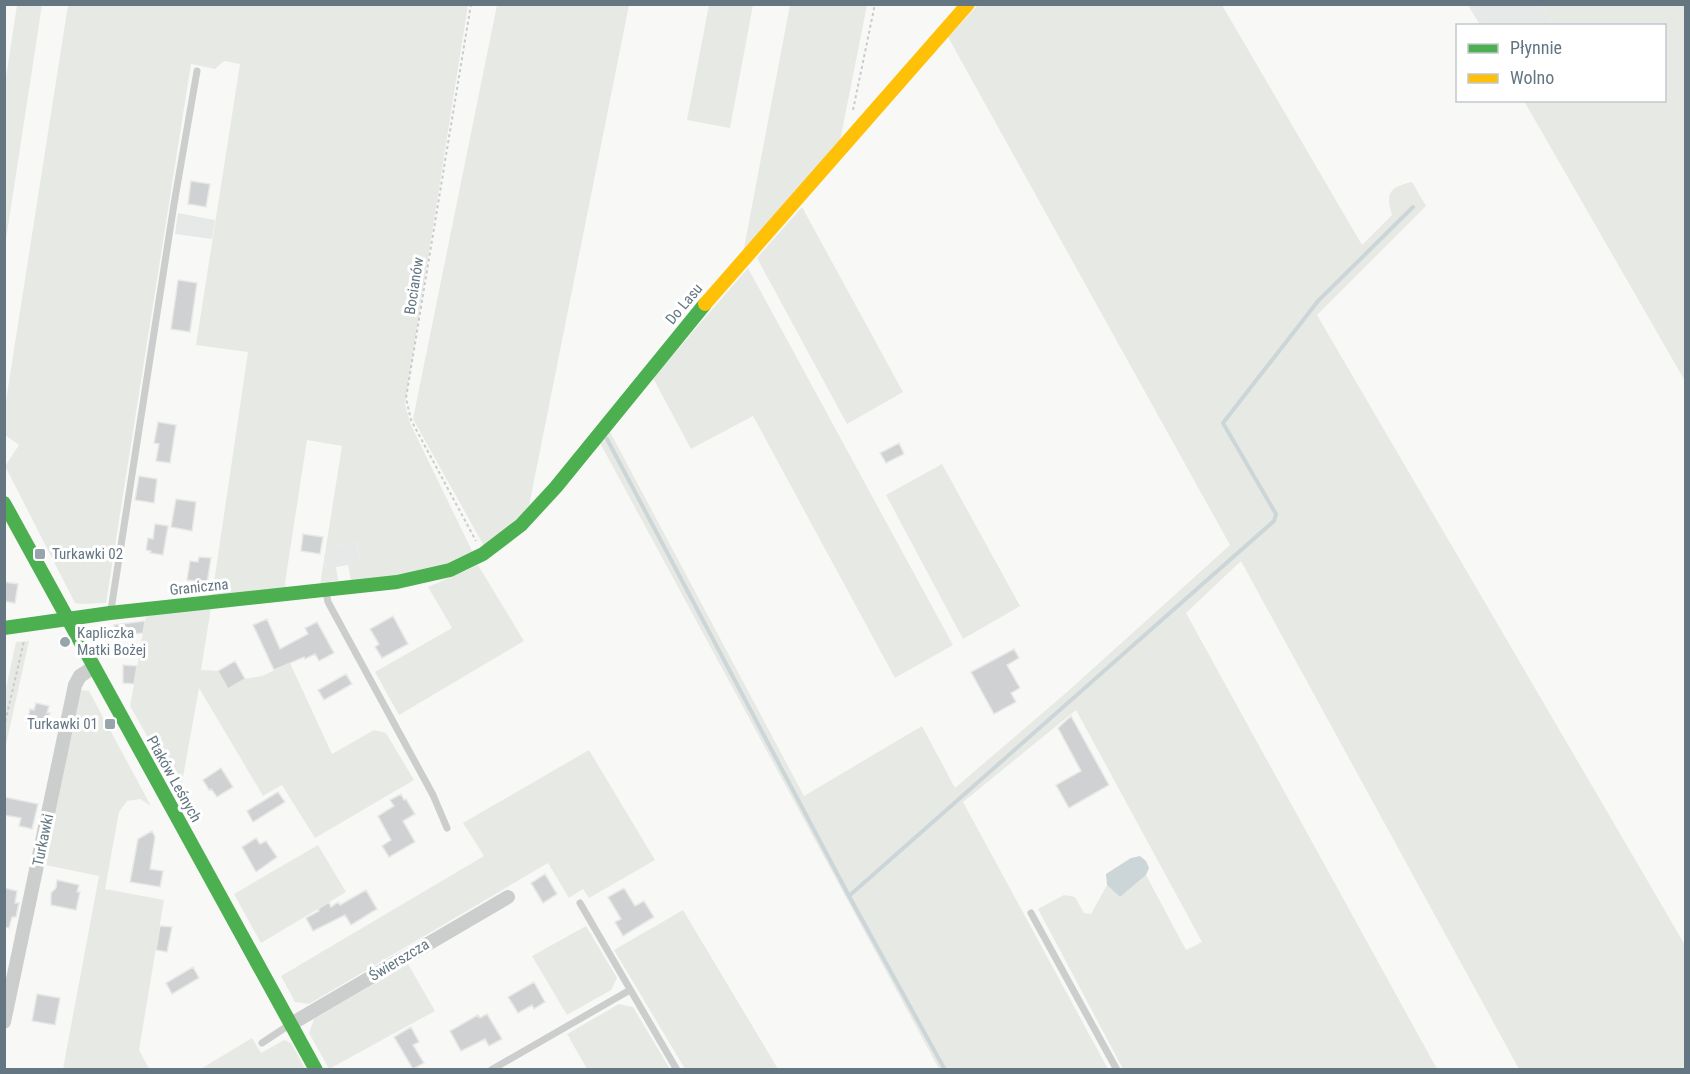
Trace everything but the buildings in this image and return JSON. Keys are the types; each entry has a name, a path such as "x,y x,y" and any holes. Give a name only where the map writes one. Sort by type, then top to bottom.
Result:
{"street":[{"name":"Do Lasu","path":"397,582 450,570 483,555 521,525 556,487 746,256 785,215 968,4"},
{"name":"Ptaków Leśnych","path":"4,503 316,1070"},
{"name":"Graniczna","path":"4,628 110,613 397,582"},
{"name":"Turkawki","path":"4,1022 75,685 80,676 94,667"},
{"name":"Świerszcza","path":"291,1024 508,897"}],"lane":[{"path":"110,613 196,71"},
{"path":"325,590 328,602 433,795 447,828"},
{"path":"580,903 677,1070"},
{"path":"1031,913 1117,1070"},
{"path":"491,1070 500,1068 630,990"},
{"path":"262,1043 291,1024"}],"path":[{"name":"Bocianów","path":"471,4 406,398 411,420 483,555"},
{"path":"853,110 875,4"},
{"path":"4,727 26,626"}],"shaded area":[{"path":"17,5 42,5 5,246 5,84"},
{"path":"68,5 468,5 405,404 410,423 474,555 438,570 351,582 348,565 360,562 357,542 329,547 325,568 336,567 338,580 320,585 342,446 307,440 285,583 286,589 212,596 248,352 196,345 240,64 224,61 215,69 191,64 106,603 75,603 5,466 19,445 5,435 5,407"},
{"path":"497,5 629,5 528,511 484,546 413,419"},
{"path":"709,5 753,5 730,128 687,120"},
{"path":"790,5 867,5 840,141 743,253"},
{"path":"978,5 1222,5 1362,245 1392,215 1389,201 1391,192 1399,186 1412,182 1426,206 1317,315 1685,945 1685,1069 1519,1069 1241,561 1186,613 1437,1069 1123,1069 1038,909 1064,895 1075,897 1084,913 1091,914 1107,885 1120,897 1146,875 1186,950 1202,942 1076,710 963,802 1108,1069 939,1069 600,443 609,430 804,796 922,726 955,788 1067,692 1230,545 948,37"},
{"path":"1468,5 1541,5 1552,24 1479,24"},
{"path":"1541,5 1685,5 1685,381 1525,102 1666,102 1666,24 1552,24"},
{"path":"802,207 903,392 847,424 757,258"},
{"path":"178,213 215,220 212,239 175,234"},
{"path":"748,268 953,645 895,678 753,416 691,449 653,378"},
{"path":"942,464 1020,606 963,639 886,495"},
{"path":"357,542 360,563 325,569 328,547"},
{"path":"478,565 524,641 399,715 375,672 452,628 428,587"},
{"path":"211,608 201,670 218,671 229,689 245,679 262,676 290,663 332,754 374,730 386,733 414,780 315,838 282,785 263,796 199,688 180,794 130,706 146,616"},
{"path":"29,641 5,749 5,693 16,642"},
{"path":"80,690 89,691 151,806 140,799 127,801 119,812 105,889 164,900 139,1050 149,1069 63,1069 99,876 46,865 48,852 46,851"},
{"path":"589,750 655,860 589,898 583,889 569,898 548,863 309,1004 295,1002 281,976 484,856 463,823"},
{"path":"318,845 346,892 261,943 234,894"},
{"path":"1140,856 1149,868 1146,875 1120,897 1107,885 1106,874 1131,858"},
{"path":"683,910 778,1069 685,1069 614,950"},
{"path":"586,926 617,978 611,990 567,1015 532,956"},
{"path":"408,964 435,1011 329,1069 309,1033 314,1019"},
{"path":"619,1004 633,1007 670,1069 587,1069 567,1034"},
{"path":"252,1038 261,1053 284,1040 291,1043 306,1070 199,1070"}],"waterway":[{"path":"849,896 1274,521 1276,514 1223,423 1318,301 1413,207"},
{"path":"607,439 849,896 945,1070"}],"traffic: fast":[{"path":"4,628 110,613 397,582 450,570 483,554 521,525 556,487 705,304"},
{"path":"4,503 316,1070"}],"traffic: slow":[{"path":"705,304 968,4"}],"place":[{"name":"Turkawki 02","path":"40,554"},
{"name":"Kapliczka Matki Bożej","path":"65,642"},
{"name":"Turkawki 01","path":"110,724"}]}
